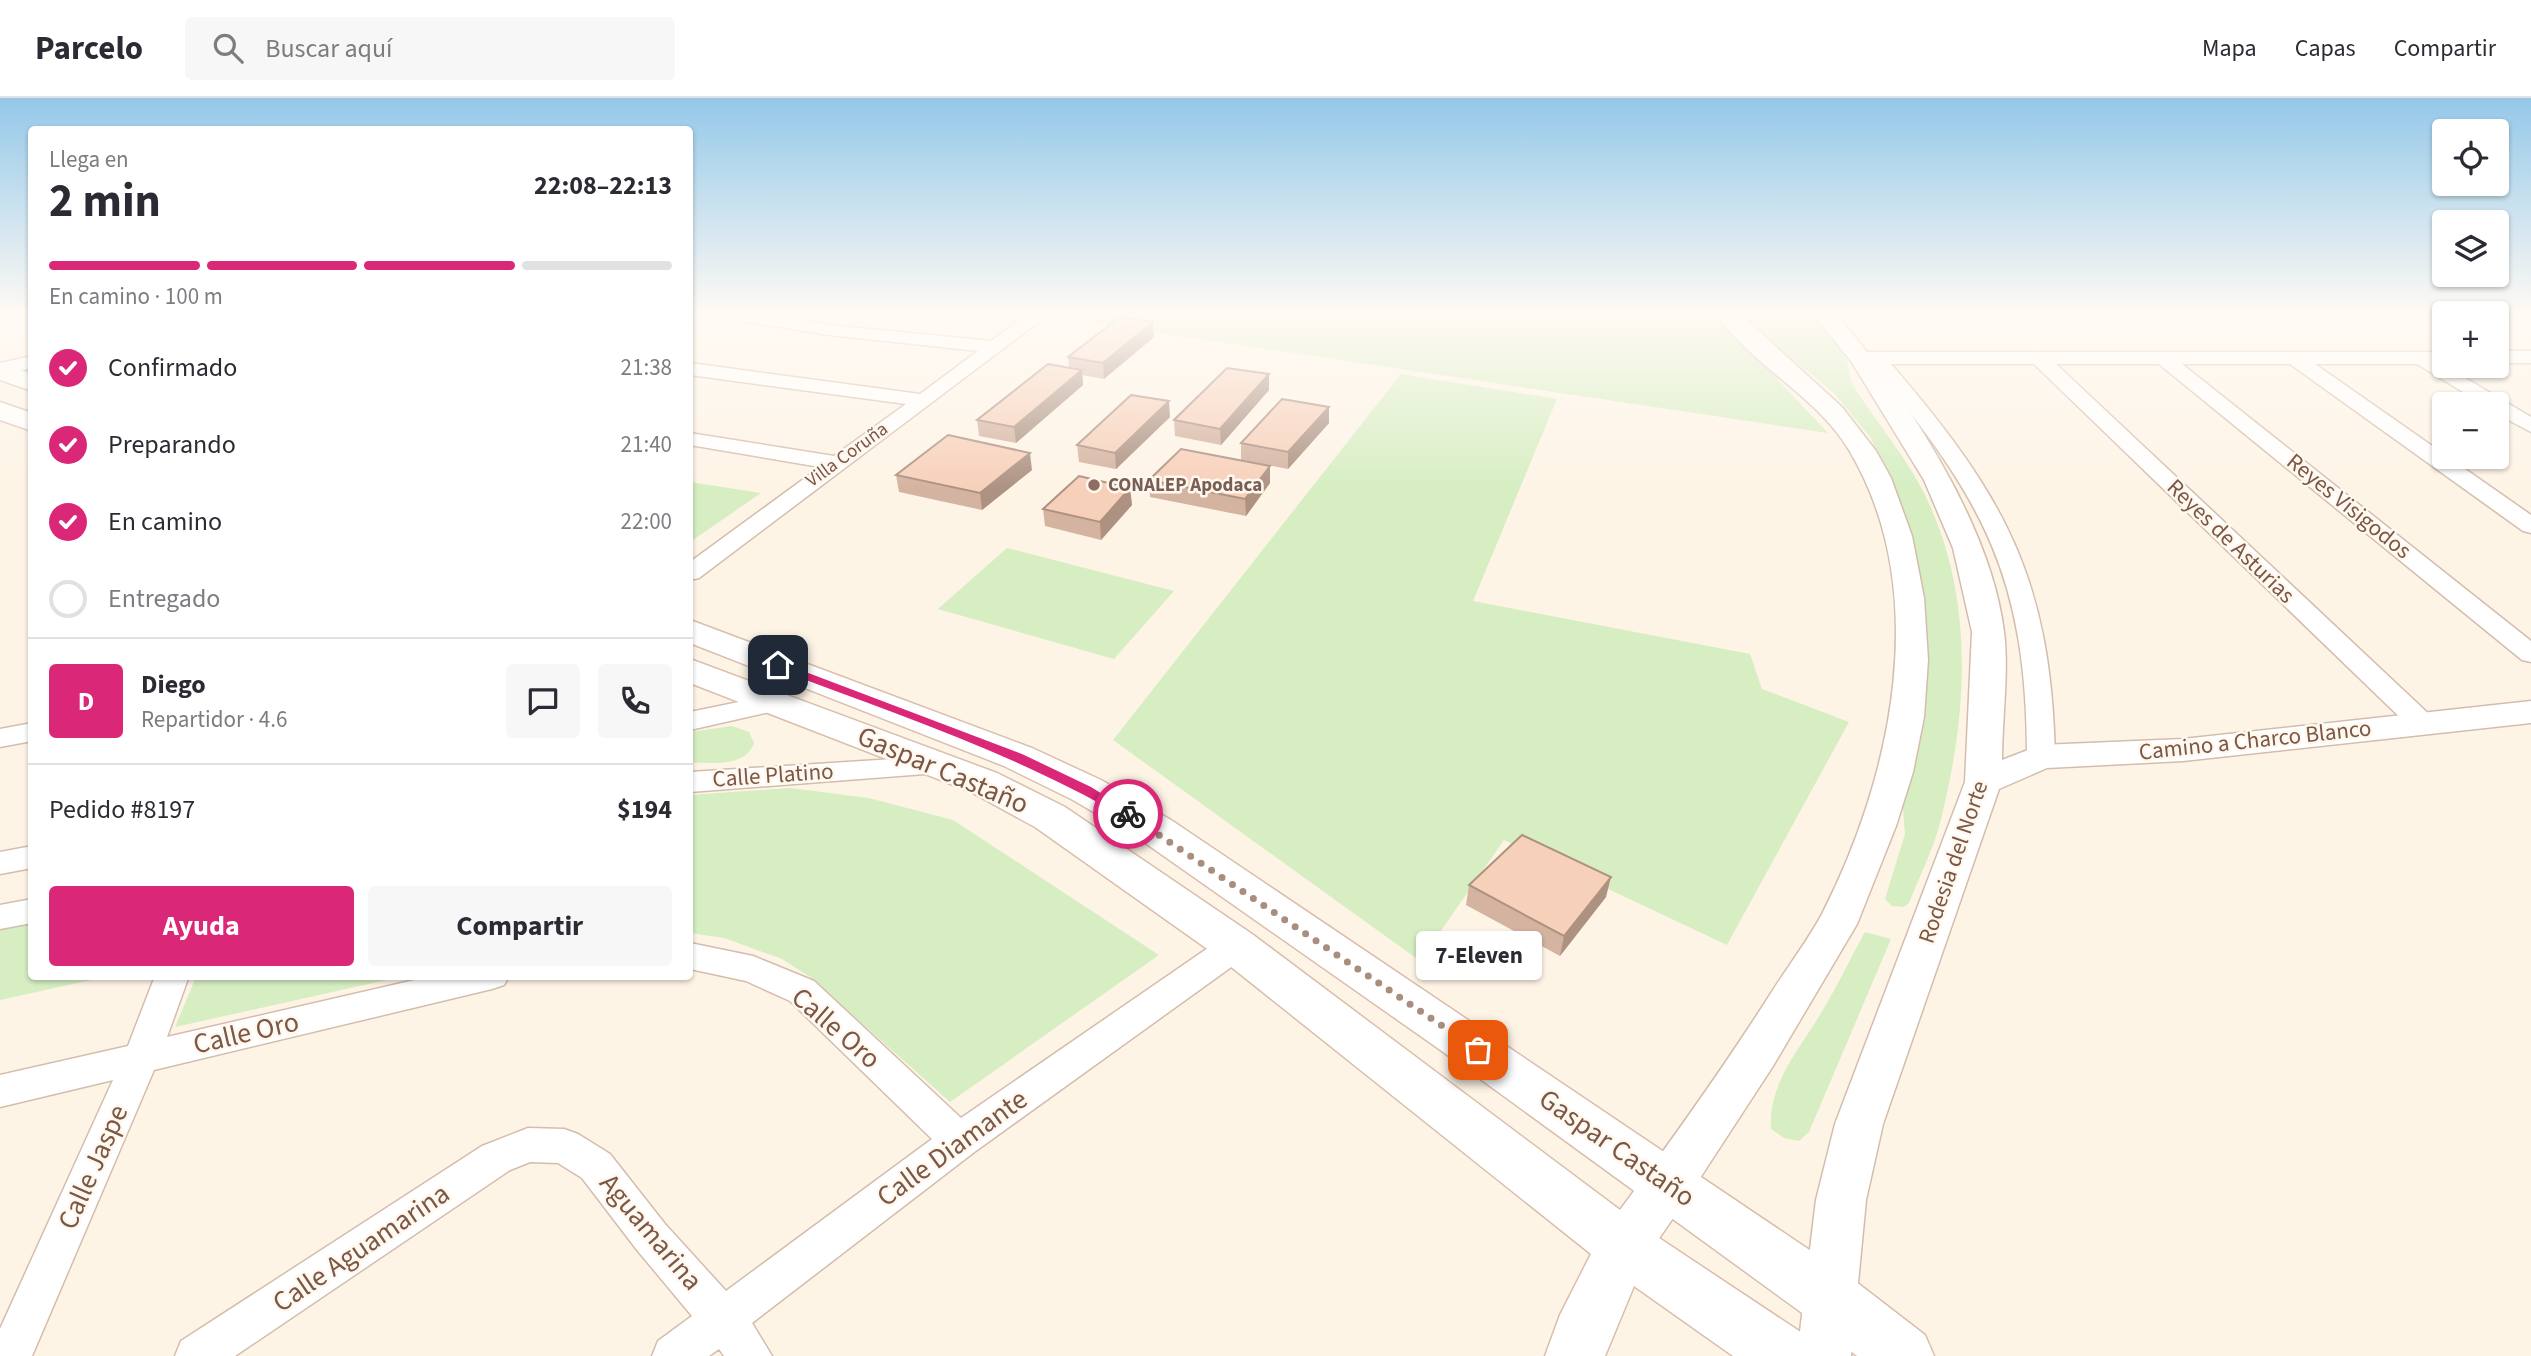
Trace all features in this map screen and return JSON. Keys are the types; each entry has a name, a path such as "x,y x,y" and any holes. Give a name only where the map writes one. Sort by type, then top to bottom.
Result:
{"main road":[{"path":"7,373 28,381"},
{"name":"Gaspar Castaño","path":"693,632 1018,757 1087,790 1156,830 1456,1035 1830,1298 1904,1356"},
{"name":"Gaspar Castaño","path":"693,671 983,782 1050,817 1236,946 1624,1247 1784,1356"},
{"path":"1576,1356 1581,1336 1624,1247"}],"street":[{"path":"718,373 923,400"},
{"name":"Villa Coruña","path":"693,571 960,373"},
{"path":"1624,1247 1750,1067 1846,905 1891,782 1910,692 1908,593 1892,513 1878,476 1839,415 1820,395 1791,373"},
{"name":"Rodesia del Norte","path":"1824,1356 1841,1200 1859,1124 1983,782 1988,632 1968,548 1938,480 1876,373"},
{"path":"1882,373 1926,417 1975,488 2008,552 2031,626 2041,696 2041,757"},
{"name":"Reyes de Asturias","path":"2054,373 2422,723"},
{"name":"Reyes Visigodos","path":"2182,373 2531,654"},
{"path":"2315,373 2531,526"},
{"path":"2444,373 2475,392"},
{"path":"2509,413 2531,426"},
{"path":"693,439 835,463"},
{"path":"693,719 777,702"},
{"name":"Camino a Charco Blanco","path":"1983,782 2041,757 2183,750 2531,712"},
{"path":"0,737 28,733"},
{"name":"Calle Platino","path":"693,782 941,765"},
{"path":"0,863 28,858"},
{"name":"Calle Diamante","path":"674,1356 959,1141 1236,946"},
{"name":"Calle Oro","path":"693,957 753,969 802,991 959,1141"},
{"name":"Calle Jaspe","path":"10,1356 142,1056 170,980"},
{"name":"Calle Oro","path":"0,1091 474,980"},
{"name":"Aguamarina","path":"528,1145 564,1146 596,1166 650,1237 723,1318 750,1356"},
{"name":"Calle Aguamarina","path":"197,1356 496,1158 528,1145"}],"green space":[{"path":"1425,373 1771,373 1828,433"},
{"path":"1809,373 1850,373 1854,387 1901,454 1924,493 1940,532 1952,572 1959,613 1961,696 1950,778 1931,851 1909,903 1904,907 1892,906 1885,899 1905,834 1903,808 1924,711 1924,600 1895,492 1871,438 1834,393"},
{"path":"1401,374 1557,399 1473,601 1750,654 1762,689 1849,722 1727,945 1504,840 1420,961 1113,740"},
{"path":"693,482 761,493 693,540"},
{"path":"1007,548 1174,591 1114,659 938,609"},
{"path":"732,726 749,732 754,743 750,751 736,760 693,763 693,732"},
{"path":"790,788 869,798 953,820 1159,955 950,1102 810,977 782,959 724,938 693,933 693,795"},
{"path":"28,924 28,980 91,980 0,1000 0,929"},
{"path":"1865,932 1891,939 1809,1132 1799,1141 1784,1138 1771,1129 1775,1095 1788,1065 1829,999"},
{"path":"194,980 386,980 175,1027"}],"building":[{"path":"1037,373 1079,373 1014,427 977,420"},
{"path":"1222,373 1269,374 1220,429 1174,420"},
{"path":"1131,395 1169,401 1115,453 1077,445"},
{"path":"1282,399 1329,407 1288,452 1241,443"},
{"path":"948,435 1030,453 980,493 896,475"},
{"path":"1181,449 1270,466 1245,499 1149,480"},
{"path":"1079,476 1130,488 1100,522 1043,509"},
{"path":"1522,835 1611,877 1564,936 1469,885"}],"way so far":[{"path":"1128,814 1156,830 1478,1050"}],"place":[{"name":"CONALEP Apodaca","path":"1094,485"},
{"name":"7-Eleven","path":"1478,1050"}],"route":[{"path":"778,665 1018,757 1087,790 1128,814"}]}
